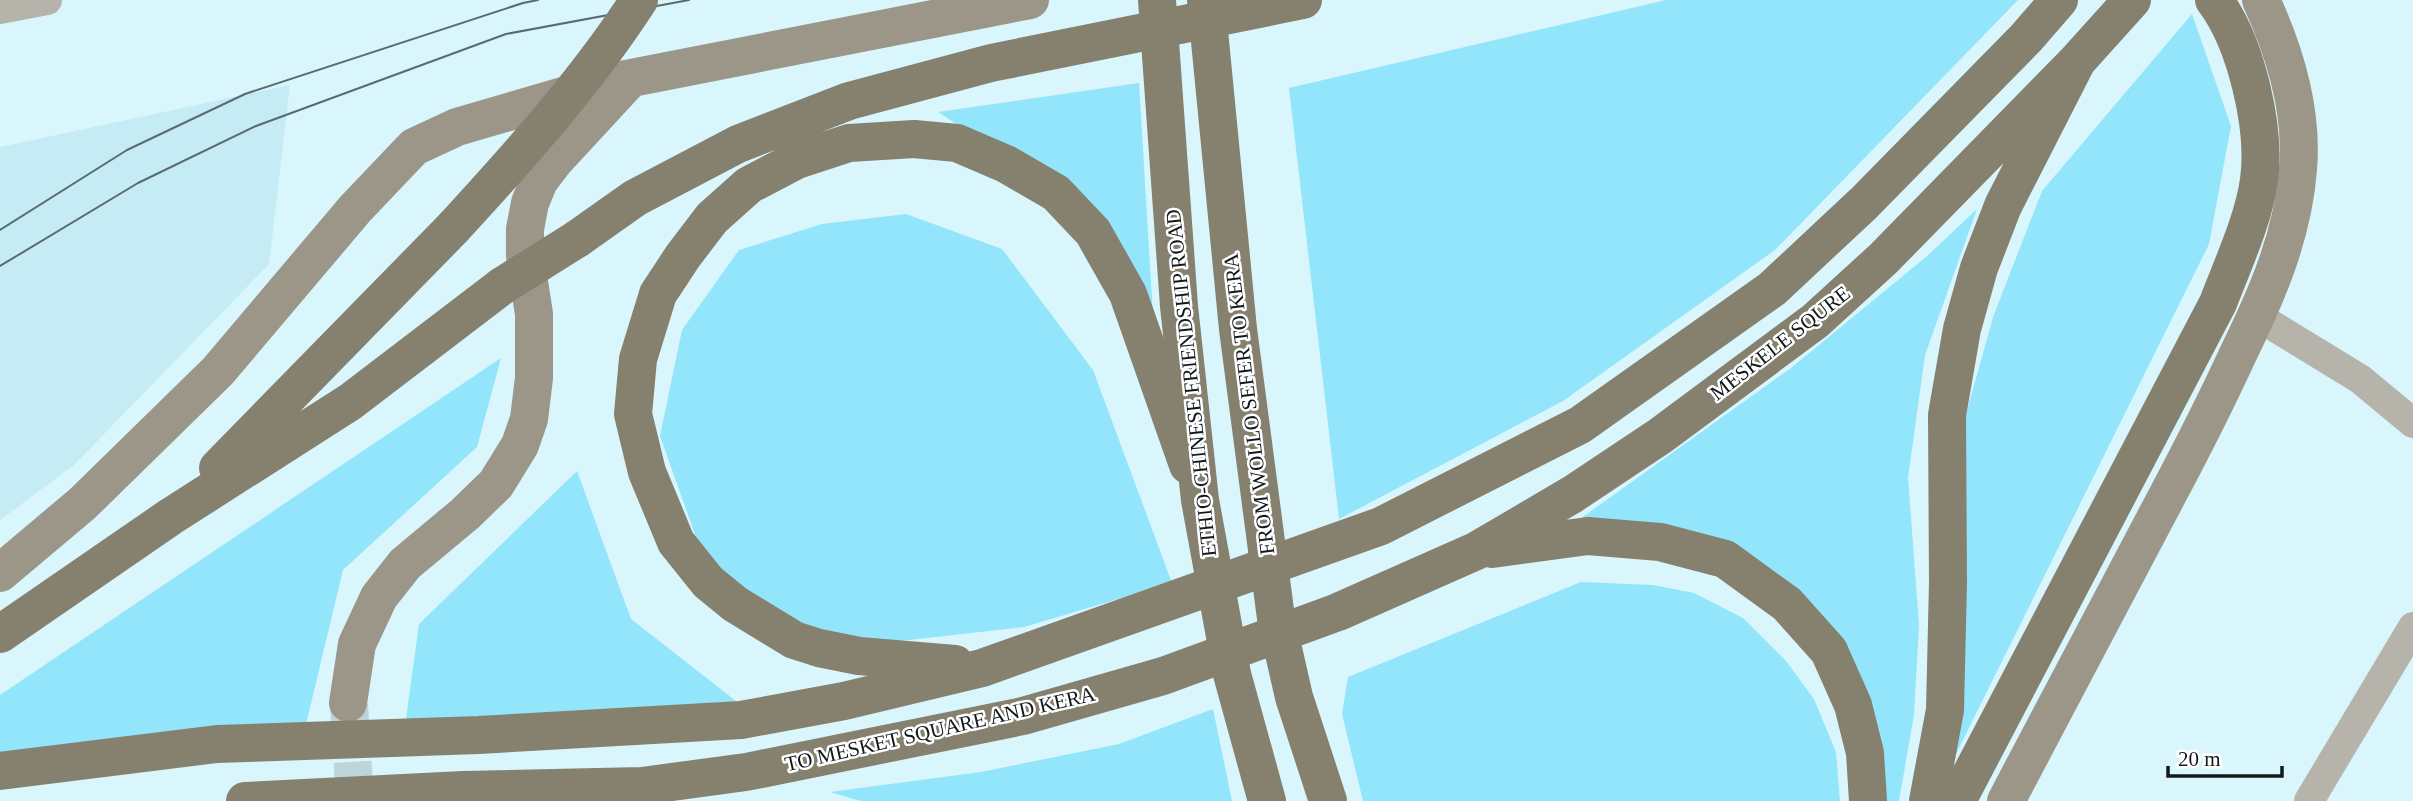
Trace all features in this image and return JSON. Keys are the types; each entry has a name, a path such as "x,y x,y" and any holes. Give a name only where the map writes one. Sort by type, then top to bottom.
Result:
{"main road":[{"path":"170,517 453,228 529,145 624,24 639,0"},
{"path":"0,573 82,504 218,371 355,209 414,147 457,127 611,82 1030,0"},
{"name":"ETHIO-CHINESE FRIENDSHIP ROAD","path":"1157,0 1179,306 1200,500 1232,674 1267,801"},
{"name":"FROM WOLLO SEFER TO KERA","path":"1206,0 1238,329 1276,618 1294,697 1328,801"},
{"path":"0,634 170,517 349,402 502,286 577,239 635,198 738,144 849,101 991,63 1303,0"},
{"path":"0,771 217,744 479,735 741,720 844,701 982,668 1381,526 1580,425 1772,289 1864,203 2026,38 2059,0"},
{"path":"1928,801 1945,710 1948,582 1947,415 1962,329 1979,268 2003,206 2077,61 2133,0"},
{"path":"1957,801 2218,303 2246,228 2259,181 2260,129 2246,68 2214,0"},
{"path":"2006,801 2210,415 2277,268 2291,218 2298,169 2299,126 2276,32 2261,0"},
{"name":"MESKELE SQURE","path":"1476,551 1613,469 1815,321 1883,259 2077,61"},
{"path":"348,703 357,644 379,597 405,564 496,485 520,445 529,419 534,378 534,314 525,256 525,229 530,203 539,181 555,160 629,80"},
{"path":"982,668 859,656 794,640 735,604 708,582 676,542 647,472 633,414 638,359 658,294 712,218 749,185 797,160 849,143 914,139 957,144 1006,164 1056,193 1094,232 1128,294 1200,500"},
{"path":"1476,551 1588,536 1660,542 1725,559 1787,604 1829,651 1853,705 1865,752 1868,801"},
{"name":"TO MESKET SQUARE AND KERA","path":"245,801 463,790 642,786 746,772 1023,716 1150,680 1338,612 1476,551"},
{"path":"642,786 724,801"}],"street":[{"path":"0,9 47,0"},
{"path":"2257,316 2360,379 2413,423"},
{"path":"2309,801 2413,627"}],"shaded area":[{"path":"1666,0 2018,0 1775,250 1563,401 1339,519 1289,88"},
{"path":"2192,14 2231,126 2209,244 1952,762 1965,418 1993,317 2042,191"},
{"path":"1139,83 1153,316 1067,197 938,112"},
{"path":"290,85 269,264 74,465 0,520 0,147"},
{"path":"1977,209 1925,355 1908,478 1919,625 1914,715 1899,801 1886,801 1771,577 1580,519 1791,368 1926,257"},
{"path":"906,214 1002,249 1093,370 1172,583 1024,627 882,643 785,622 703,557 660,436 682,330 739,250 822,224"},
{"path":"501,358 477,447 343,570 306,724 0,762 0,695"},
{"path":"577,471 631,619 754,715 405,726 419,624"},
{"path":"1581,582 1653,585 1694,593 1743,618 1786,661 1814,699 1836,752 1840,801 1363,801 1342,714 1348,677"},
{"path":"1213,709 1232,801 861,801 830,792 981,772 1119,744"}],"tunnel":[{"path":"349,705 355,801"}],"tram line":[{"path":"0,230 127,150 245,94 538,0"},
{"path":"0,266 138,183 256,126 506,34 689,0"}]}
